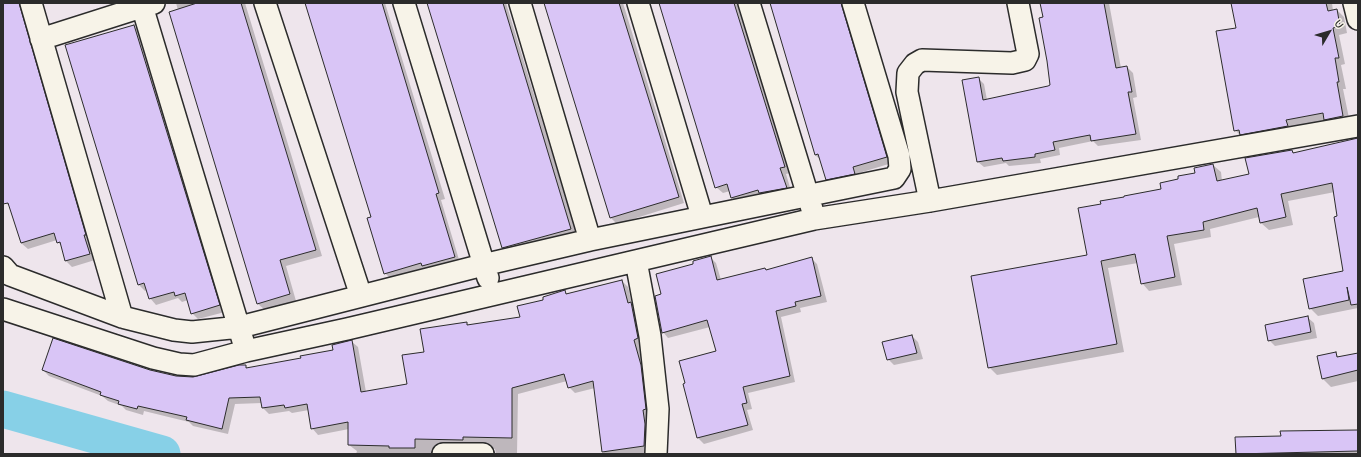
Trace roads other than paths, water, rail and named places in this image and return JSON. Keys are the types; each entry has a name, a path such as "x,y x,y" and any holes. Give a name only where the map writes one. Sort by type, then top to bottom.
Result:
{"street":[{"path":"31,3 122,317"},
{"path":"265,3 360,296"},
{"path":"404,3 483,265 495,293"},
{"path":"520,3 590,240"},
{"path":"638,3 702,216"},
{"path":"749,3 814,219"},
{"path":"853,3 899,156 900,169 894,178 590,240 483,265 240,327 185,332 122,317 6,271 4,309 153,358 178,364 194,365 246,351 347,329 814,219 930,201 1358,126"},
{"path":"930,201 907,92 908,73 915,64 922,60 1012,63 1025,60 1028,54 1018,3"},
{"path":"1354,3 1358,19"},
{"path":"41,39 148,5 246,351"},
{"path":"636,261 650,336 658,409 656,454"},
{"path":"443,454 483,454"}],"waterway":[{"path":"3,409 162,454"}]}
